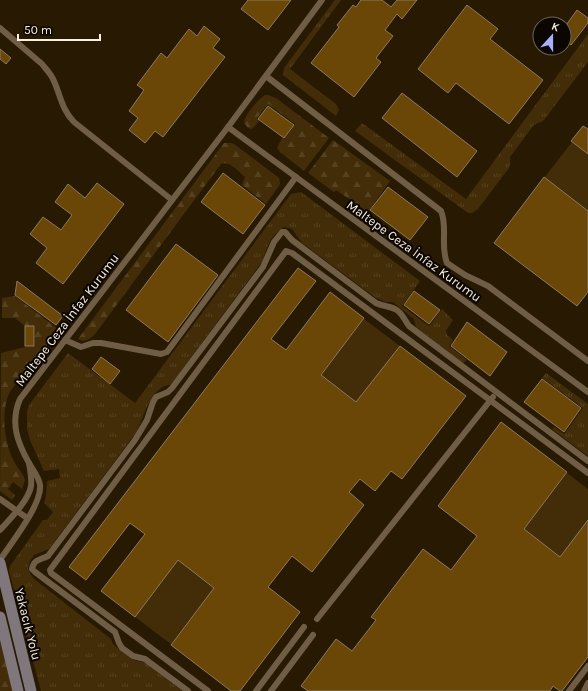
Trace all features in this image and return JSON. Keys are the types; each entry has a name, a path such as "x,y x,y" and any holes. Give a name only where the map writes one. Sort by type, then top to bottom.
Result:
{"main road":[{"name":"Yakacık Yolu","path":"0,564 31,691"},
{"name":"Yakacık Yolu","path":"0,617 18,691"}],"lane":[{"name":"Maltepe Ceza İnfaz Kurumu","path":"0,560 27,518 38,499 40,492 40,484 18,443 15,419 17,406 27,390 228,127 322,0"},
{"path":"1,30 42,64 48,71 52,77 68,117 172,200"},
{"path":"266,76 441,211 443,216 444,248 447,263 461,273 488,286 588,361"},
{"name":"Maltepe Ceza İnfaz Kurumu","path":"228,127 588,392"},
{"path":"65,340 82,347 93,343 101,343 161,354 167,352 296,177"},
{"path":"188,691 146,659 134,656 122,648 115,632 32,569 37,560 48,556 136,440 147,420 156,397 168,392 172,388 263,267 272,246 279,234 282,232 285,232 292,240 376,303 395,309 404,318 409,326 588,461"},
{"path":"208,691 51,573 50,570 286,251 292,253 588,473"},
{"path":"317,619 497,393"},
{"name":"Maltepe Ceza İnfaz Kurumu","path":"0,530 26,498 30,489 31,478 29,463"},
{"path":"0,499 27,518"},
{"path":"256,691 304,627"},
{"path":"271,691 313,635"},
{"path":"570,691 588,666"},
{"path":"584,691 588,683"}],"green space":[{"path":"335,0 341,0 290,69 336,104 339,110 336,116 283,75 284,68"},
{"path":"588,34 588,62 544,120 533,126 510,157 509,168 478,209 472,213 468,213 355,131 362,123 466,199"},
{"path":"265,95 276,98 329,138 304,171 277,148 282,138 284,139 295,124 268,104 257,118 259,121 252,129 248,128 244,123 246,116 252,108"},
{"path":"333,140 390,181 368,212 336,190 334,192 308,173"},
{"path":"572,142 588,154 588,211 544,178"},
{"path":"224,143 234,144 279,178 279,186 266,204 242,185 245,177 231,165 224,163 221,164 95,334 87,340 83,341 78,339"},
{"path":"301,192 420,281 402,306 429,326 442,309 453,320 446,331 447,335 453,340 449,346 467,360 463,363 460,361 416,327 414,319 393,302 386,302 376,298 302,243 292,229 284,227 269,243 262,262 172,383 162,387 152,398 135,434 49,549 34,555 29,563 28,568 34,579 111,639 113,644 122,652 133,660 146,663 182,691 41,691 9,571 10,566 43,520 47,520 53,512 44,503 47,481 60,478 59,469 44,471 30,440 27,429 27,411 29,405 68,353 135,403 291,194"},
{"path":"15,296 59,330 11,390 5,406 4,416 8,445 15,464 25,480 22,489 13,482 8,489 15,495 12,500 0,491 1,353 35,346 35,326 25,326 15,318 2,318 2,298"},
{"path":"364,319 400,346 356,402 321,375"},
{"path":"546,373 588,404 588,456 552,429 554,427 564,434 583,408 542,378"},
{"path":"567,473 588,489 588,520 560,557 524,529"},
{"path":"178,560 214,588 171,644 135,617"},
{"path":"0,641 14,691 0,691"}],"building":[{"path":"248,0 291,0 268,30 241,9"},
{"path":"361,0 382,0 391,7 397,0 417,0 402,19 397,14 385,30 393,36 376,58 381,62 354,97 311,63 339,27 337,25 353,5 356,7"},
{"path":"467,5 498,29 490,39 543,80 509,124 456,83 448,93 418,69"},
{"path":"577,10 588,18 588,23 572,44 572,17"},
{"path":"204,26 220,39 213,48 225,57 163,137 155,131 145,143 129,130 138,118 129,111 144,90 137,85 161,53 167,58 189,29 197,36"},
{"path":"0,49 11,58 6,64 0,59"},
{"path":"402,93 477,151 457,177 382,118"},
{"path":"268,106 294,125 284,138 258,119"},
{"path":"583,126 588,129 588,154 571,141"},
{"path":"223,173 265,205 243,234 201,202"},
{"path":"544,177 588,211 588,292 577,306 494,243"},
{"path":"97,183 124,204 63,284 36,263 47,248 30,234 43,217 61,230 72,215 55,202 68,184 85,198"},
{"path":"388,187 428,217 410,240 370,210"},
{"path":"176,244 218,275 168,342 126,310"},
{"path":"298,268 316,281 271,339 286,350 330,292 364,318 321,375 356,402 400,346 466,396 402,479 391,471 375,491 360,479 349,492 364,505 312,572 292,556 268,587 300,612 240,691 231,691 171,645 214,588 178,560 135,617 101,591 145,534 130,523 86,580 69,567"},
{"path":"17,281 63,316 56,325 15,295"},
{"path":"414,291 440,310 429,324 404,305"},
{"path":"467,322 507,352 490,376 451,346"},
{"path":"25,326 34,326 34,346 25,346"},
{"path":"101,357 120,371 110,384 92,369"},
{"path":"542,379 581,408 564,432 524,402"},
{"path":"501,422 567,472 524,529 560,557 588,520 588,657 562,691 553,686 550,691 308,691 301,686 336,639 352,651 376,620 371,617 423,549 451,570 477,536 438,506"}]}
